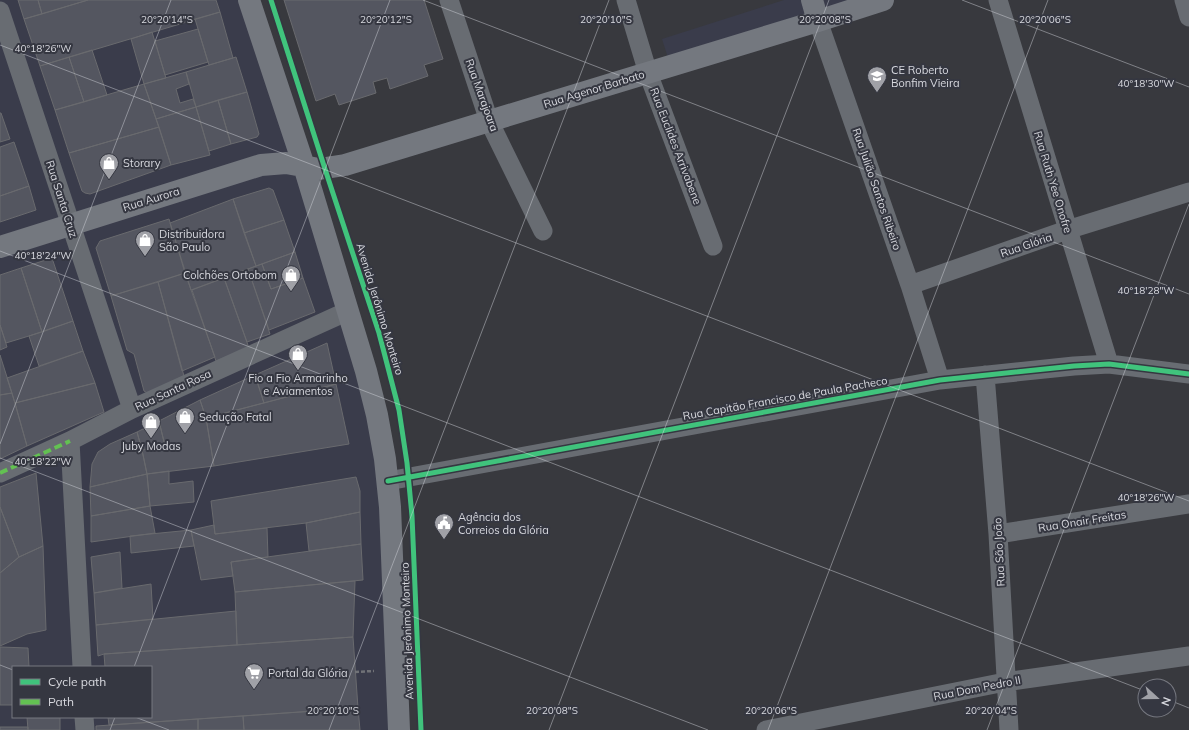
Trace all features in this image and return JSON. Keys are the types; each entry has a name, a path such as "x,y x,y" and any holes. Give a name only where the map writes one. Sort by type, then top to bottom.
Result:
{"main road":[{"name":"Avenida Jerônimo Monteiro","path":"249,0 304,166 366,371 377,415 388,481 399,730"},
{"name":"Rua Julião Santos Ribeiro","path":"812,0 818,21"},
{"name":"Rua Agenor Barbato","path":"304,166 319,169 345,165 883,0"},
{"name":"Rua Aurora","path":"0,247 261,165 280,162 304,166"}],"street":[{"name":"Rua Marajoara","path":"449,0 489,120 543,231"},
{"name":"Rua Euclides Arrivabene","path":"626,0 648,73 713,246"},
{"name":"Rua Ruth Yee Onofre","path":"998,0 1109,364"},
{"path":"1184,0 1189,17"},
{"name":"Rua Santa Cruz","path":"0,11 132,409"},
{"name":"Rua Julião Santos Ribeiro","path":"818,21 910,285 940,380"},
{"name":"Rua Glória","path":"910,285 1067,230 1189,192"},
{"name":"Rua Santa Rosa","path":"0,473 70,441 132,409 348,311"},
{"name":"Rua Capitão Francisco de Paula Pacheco","path":"388,481 940,380 1074,366 1109,364 1189,374"},
{"name":"Rua São João","path":"985,375 998,534 1009,730"},
{"path":"70,441 82,666"},
{"name":"Rua Onair Freitas","path":"998,534 1189,504"},
{"name":"Rua Dom Pedro II","path":"766,730 1006,682 1189,656"},
{"path":"84,718 85,730"}],"shaded area":[{"path":"0,0 249,0 372,393 399,730 0,730"},
{"path":"784,0 869,0 670,64 662,39"}],"building":[{"path":"18,0 38,0 42,14 24,19"},
{"path":"38,0 88,0 42,14"},
{"path":"88,0 216,0 220,12 40,66 24,19"},
{"path":"284,0 424,0 443,59 424,65 428,76 390,89 387,78 373,82 376,93 339,105 335,94 316,101"},
{"path":"220,12 233,58 209,65 195,19"},
{"path":"198,29 208,62 165,75 155,41"},
{"path":"152,32 166,78 144,84 131,39"},
{"path":"92,50 107,95 84,102 69,57"},
{"path":"69,57 84,102 55,110 40,66"},
{"path":"236,57 247,92 196,107 186,72"},
{"path":"186,72 189,84 176,89 180,103 193,99 196,107 156,119 144,84"},
{"path":"144,84 159,127 69,153 55,110"},
{"path":"247,92 259,134 257,137 231,144 218,100"},
{"path":"218,100 231,144 209,151 196,107"},
{"path":"196,107 210,155 171,165 156,119"},
{"path":"0,113 10,139 0,142"},
{"path":"159,127 171,165 90,194 82,191 69,153"},
{"path":"14,142 29,186 0,196 0,147"},
{"path":"29,186 36,210 0,222 0,196"},
{"path":"269,188 273,190 284,220 244,233 233,199"},
{"path":"233,199 256,266 191,290 170,223"},
{"path":"169,219 185,273 111,296 96,248 100,241"},
{"path":"284,220 295,252 256,266 244,233"},
{"path":"295,252 303,278 271,289 262,264"},
{"path":"52,258 73,321 42,332 21,268"},
{"path":"262,264 271,289 303,278 315,312 269,330 248,269"},
{"path":"21,268 42,332 6,343 0,325 0,275"},
{"path":"248,269 270,334 247,342 224,278"},
{"path":"185,273 215,357 182,371 158,282"},
{"path":"224,278 249,348 216,361 192,290"},
{"path":"158,282 184,376 149,394 144,391 134,354 127,350 111,296"},
{"path":"73,321 83,351 39,366 29,336"},
{"path":"0,325 7,347 0,350"},
{"name":"Fio a Fio Armarinho e Aviamentos","path":"327,343 336,384 264,403 255,375"},
{"path":"83,351 95,383 15,403 7,378"},
{"path":"0,355 12,393 0,395"},
{"path":"255,375 264,403 206,418 200,400"},
{"path":"95,383 104,412 27,446 15,403"},
{"path":"336,384 349,444 214,466 206,418"},
{"path":"12,393 27,446 0,459 0,395"},
{"name":"Sedução Fatal","path":"200,400 206,418 214,466 147,474 142,450 165,446 159,421"},
{"name":"Juby Modas","path":"159,421 165,446 142,450 137,432"},
{"path":"137,432 147,474 90,487 92,464 98,452 110,444"},
{"path":"169,471 169,484 193,481 194,502 150,506 147,474"},
{"path":"36,473 43,546 19,557 0,507 0,487"},
{"path":"147,474 150,506 91,516 90,487"},
{"path":"356,477 360,491 360,512 306,523 215,534 211,501"},
{"path":"150,506 155,533 91,542 91,516"},
{"path":"0,507 19,557 0,573"},
{"path":"360,512 361,544 309,551 306,523"},
{"path":"214,525 215,534 267,528 268,557 231,562 233,576 201,580 191,530"},
{"path":"191,530 194,546 131,553 130,536"},
{"path":"361,544 363,580 235,592 231,562"},
{"path":"43,546 46,630 27,634 0,646 0,573 19,557"},
{"path":"120,552 122,588 94,593 91,557"},
{"path":"355,581 353,637 237,645 235,592"},
{"path":"151,584 153,619 96,625 94,593"},
{"path":"236,611 237,645 104,654 98,656 96,625"},
{"name":"Portal da Glória","path":"353,637 358,708 109,725 108,718 152,718 152,666 105,666 104,654"},
{"path":"0,647 28,648 29,666 12,666 12,705 0,705"},
{"path":"358,708 360,730 244,730 243,716"},
{"path":"243,716 244,730 198,730 198,719"},
{"path":"27,718 60,718 60,730 28,730"},
{"path":"198,719 198,730 96,730 96,726"},
{"path":"0,727 28,727 28,730 0,730"}],"marked path":[{"path":"0,473 70,441"}],"cycle path":[{"path":"271,0 379,333 399,410 407,463 412,516 421,730"},
{"path":"388,481 940,380 1074,366 1109,364 1189,374"}],"place":[{"name":"CE Roberto Bonfim Vieira","path":"877,93"},
{"name":"Storary","path":"109,180"},
{"name":"Distribuidora São Paulo","path":"145,257"},
{"name":"Colchões Ortobom","path":"291,292"},
{"name":"Fio a Fio Armarinho e Aviamentos","path":"298,371"},
{"name":"Sedução Fatal","path":"185,434"},
{"name":"Juby Modas","path":"151,439"},
{"name":"Agência dos Correios da Glória","path":"444,540"},
{"name":"Portal da Glória","path":"254,690"}]}
